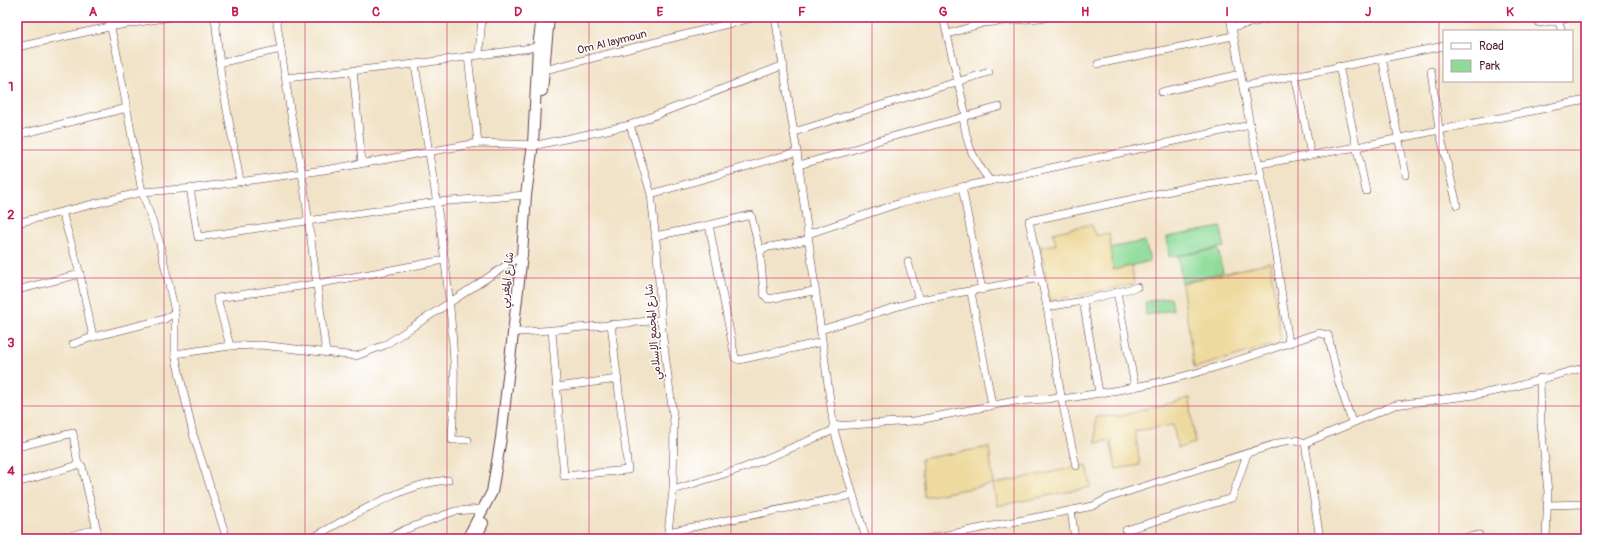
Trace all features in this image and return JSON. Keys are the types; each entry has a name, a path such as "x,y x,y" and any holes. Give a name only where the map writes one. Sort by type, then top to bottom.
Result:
{"main road":[{"name":"شارع المغربي","path":"467,539 492,492 500,438 522,255 526,195 535,144 538,47 542,17"},
{"name":"شارع المغربي","path":"475,539 500,483 519,332 535,144 549,17"}],"street":[{"path":"108,17 109,27 116,49 142,192 159,240 175,312 175,354 193,434 227,539"},
{"path":"17,47 109,27 170,17"},
{"path":"215,17 219,63 240,181"},
{"path":"276,17 291,115 302,172 326,353"},
{"path":"479,54 482,17"},
{"name":"Om Al laymoun","path":"544,70 755,17"},
{"path":"775,17 799,165 814,291 834,428 866,539"},
{"path":"943,17 958,82 966,137 973,158 990,181"},
{"path":"948,34 982,20 1050,17"},
{"path":"1230,17 1250,125 1260,164 1289,343"},
{"path":"1232,28 1278,17"},
{"path":"1537,17 1539,23 1574,17"},
{"path":"1552,21 1561,24 1562,30"},
{"path":"1098,64 1233,36"},
{"path":"1243,86 1443,46"},
{"path":"286,78 415,64 538,47"},
{"path":"219,63 281,49"},
{"path":"468,56 478,143"},
{"path":"1382,58 1397,137 1406,174"},
{"path":"415,64 437,202 449,304 454,363 452,440 468,440"},
{"path":"17,223 142,192 190,188 302,172 478,143 535,144 630,125 784,66"},
{"path":"1339,66 1366,191"},
{"path":"352,70 362,163"},
{"path":"1431,71 1439,129 1457,205"},
{"path":"794,132 989,72"},
{"path":"1162,92 1241,74"},
{"path":"1295,75 1311,155"},
{"path":"1260,164 1357,147 1397,137 1586,100"},
{"path":"799,165 999,107"},
{"path":"17,135 127,108"},
{"name":"شارع المجمع الإسلامي","path":"630,125 651,194 661,320 674,423 674,490 668,535"},
{"path":"760,252 764,248 808,237 900,202 962,187 1250,125"},
{"path":"651,194 797,152"},
{"path":"1076,466 1062,398 1047,307 1029,221 1194,186 1262,176"},
{"path":"962,187 982,290"},
{"path":"190,188 198,237 437,202 526,195"},
{"path":"62,212 80,274 93,337"},
{"path":"655,236 751,215 760,252 765,297 768,299 814,291"},
{"path":"709,225 735,358 739,360 822,342"},
{"path":"175,354 230,346 261,345 356,356 378,348 449,304 522,255"},
{"path":"230,346 217,298 316,284 444,260"},
{"path":"908,262 919,300"},
{"path":"17,290 80,274"},
{"path":"820,330 919,300 982,290 1040,278"},
{"path":"1047,307 1083,301 1137,287"},
{"path":"971,292 992,405"},
{"path":"1117,292 1135,387"},
{"path":"1083,301 1099,392"},
{"path":"73,344 93,337 165,319 175,312"},
{"path":"519,332 552,331 661,320"},
{"path":"552,331 564,476 628,470 611,324"},
{"path":"674,490 746,467 834,428 914,421 1015,401 1062,398 1135,387 1193,373 1318,334 1328,335 1339,383 1352,422"},
{"path":"1305,444 1352,422 1395,405 1476,395 1506,389 1540,378 1586,367"},
{"path":"1540,378 1548,492 1546,539"},
{"path":"556,387 618,379"},
{"path":"17,447 73,433 78,465 82,466 97,529 98,538 89,539"},
{"path":"926,539 1093,506 1108,498 1247,454 1285,440 1297,440 1305,444"},
{"path":"1305,444 1320,539"},
{"path":"1126,530 1232,498 1247,454"},
{"path":"17,483 78,465"},
{"path":"310,539 369,508 421,484 448,480"},
{"path":"668,535 853,495"},
{"path":"1547,505 1586,504"},
{"path":"387,539 404,530 455,511 482,509"},
{"path":"1071,510 1075,539"},
{"path":"58,539 97,529"},
{"path":"1460,539 1479,535 1480,539"}],"green space":[{"path":"1221,227 1224,247 1169,257 1167,237"},
{"path":"1145,241 1150,261 1113,270 1109,248"},
{"path":"1218,249 1223,272 1182,283 1178,256"},
{"path":"1171,297 1173,310 1146,315 1145,302"}],"sand":[{"path":"1091,224 1096,236 1109,233 1113,270 1132,266 1134,284 1050,301 1041,247 1056,244 1053,233"},
{"path":"1270,262 1281,341 1276,344 1194,368 1182,284"},
{"path":"1190,398 1195,443 1178,448 1173,425 1135,431 1140,465 1116,469 1110,440 1096,443 1095,417 1120,416"},
{"path":"989,447 993,484 924,497 921,459"},
{"path":"1087,465 1091,487 997,506 993,484"}]}
